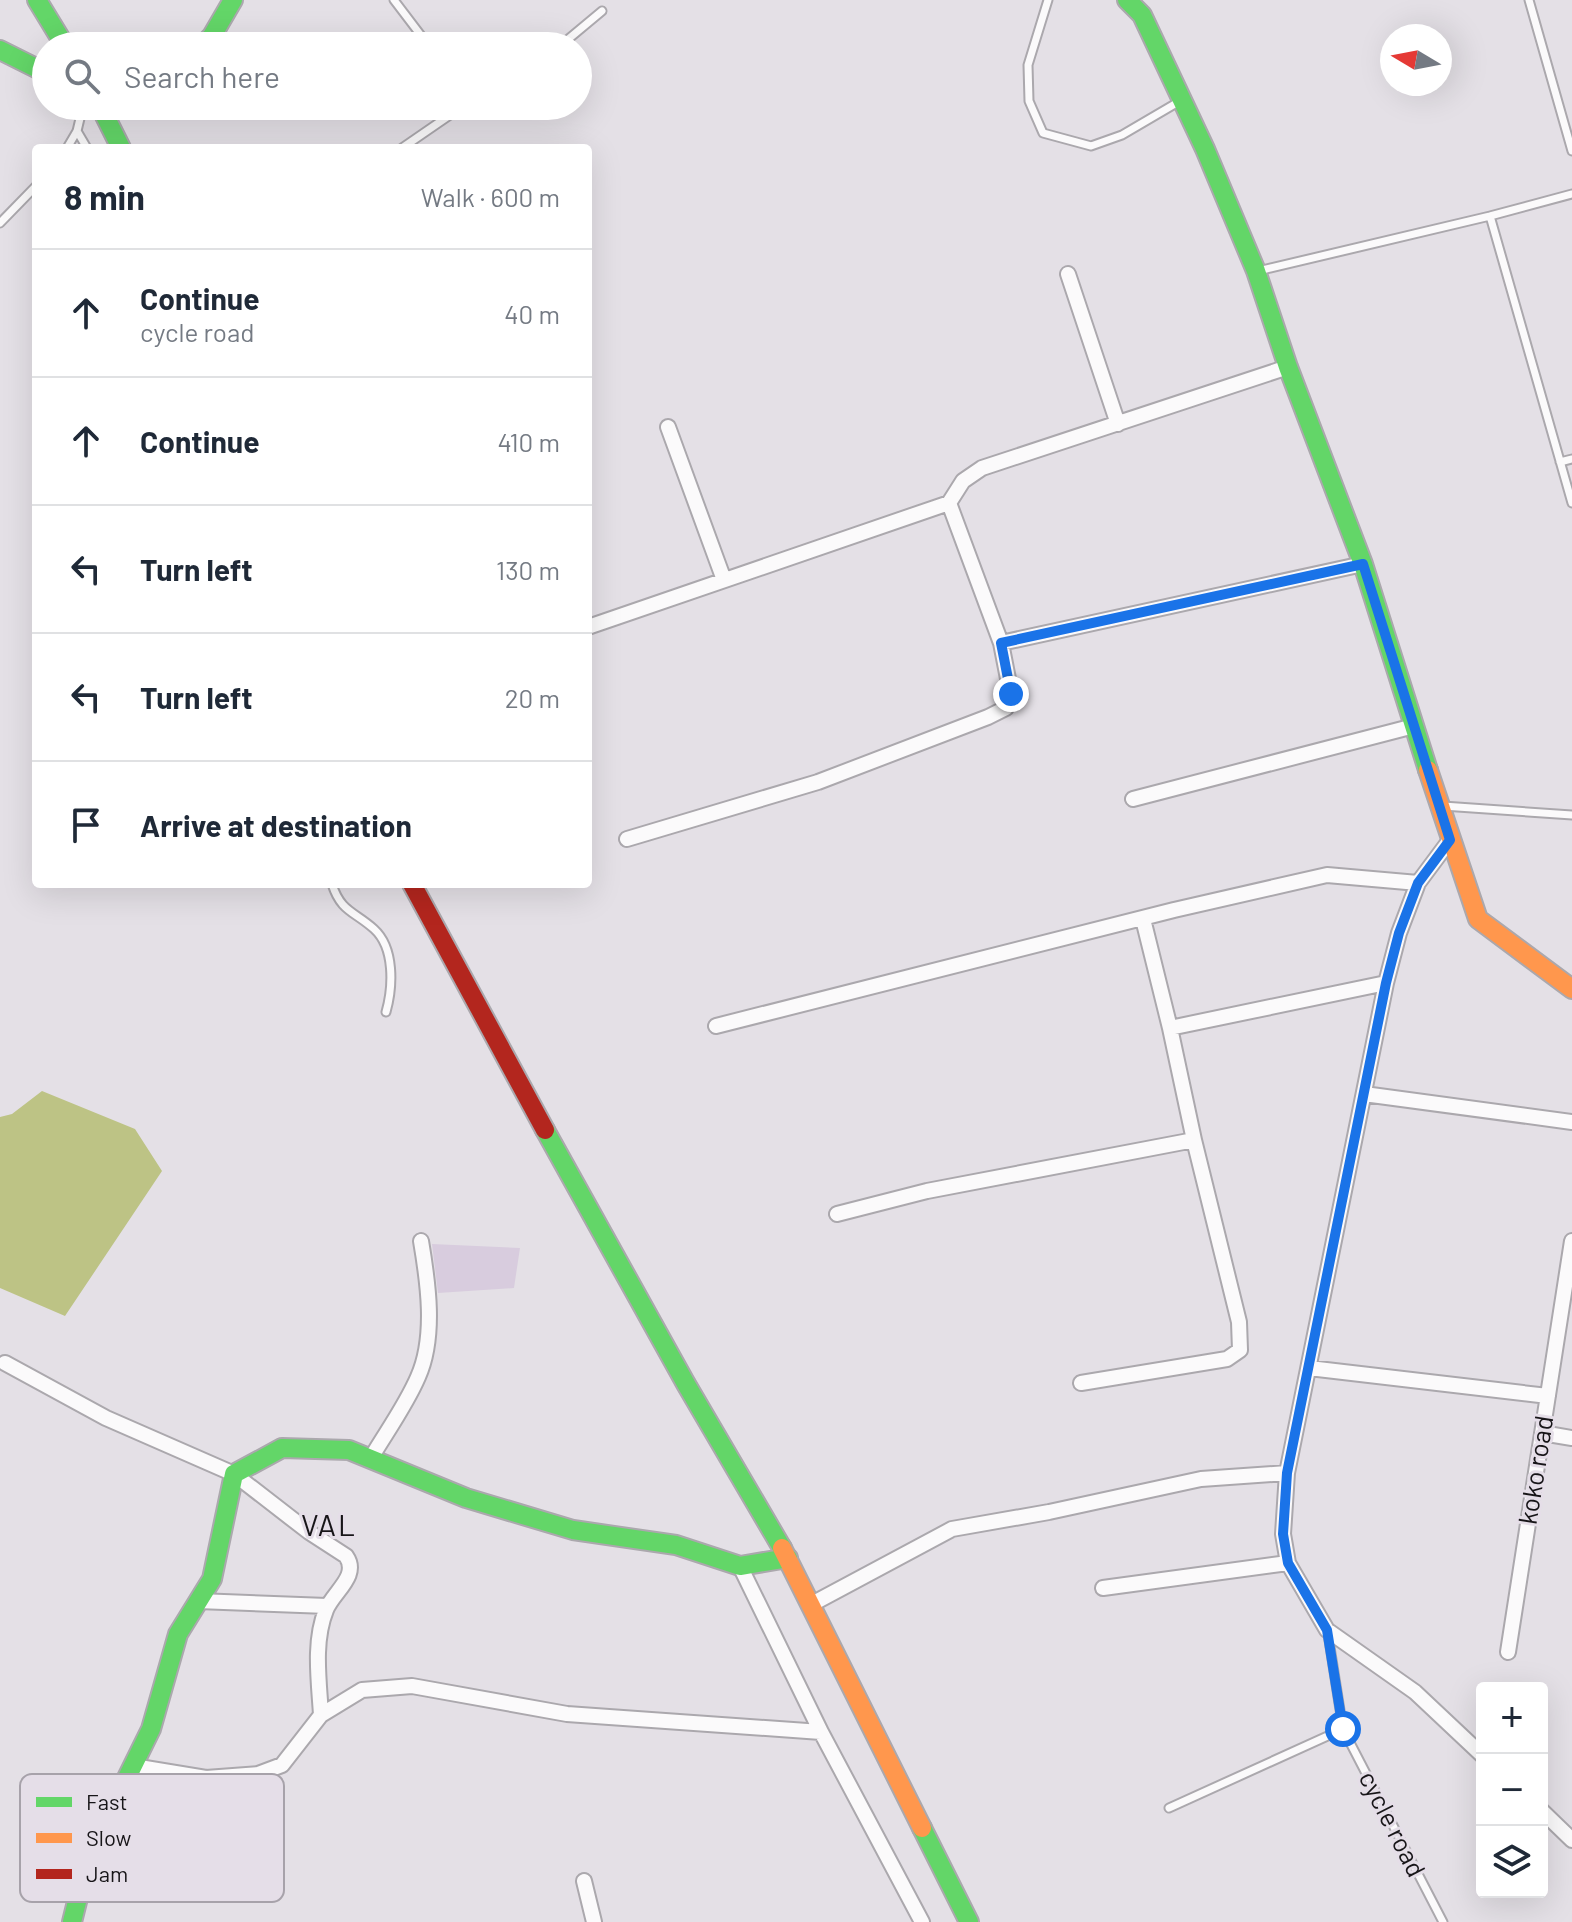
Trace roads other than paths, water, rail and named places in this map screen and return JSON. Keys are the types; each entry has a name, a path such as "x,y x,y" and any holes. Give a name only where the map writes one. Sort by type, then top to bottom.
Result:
{"street":[{"path":"37,0 56,32"},
{"path":"214,32 233,0"},
{"path":"1127,0 1143,7 1256,271 1288,367 1363,564 1478,919 1572,989"},
{"path":"2,55 32,67"},
{"path":"107,120 119,144"},
{"path":"1068,274 1118,424"},
{"path":"592,626 949,503 963,481 982,468 1288,367"},
{"path":"668,427 724,580"},
{"path":"627,839 818,782 1006,708 1011,694 1001,643 949,503"},
{"path":"1001,643 1363,564"},
{"path":"1133,799 1414,726"},
{"path":"1450,840 1418,883 1399,933 1386,983 1287,1473 1283,1534 1288,1563 1327,1630 1415,1692 1481,1754"},
{"path":"716,1026 1327,875 1418,883"},
{"path":"414,888 686,1384 788,1558 969,1922"},
{"path":"1081,1383 1227,1359 1240,1350 1239,1322 1143,919"},
{"path":"1170,1028 1386,983"},
{"path":"1364,1094 1572,1122"},
{"path":"837,1214 927,1191 1194,1140"},
{"path":"371,1458 420,1375 428,1333 430,1294 421,1241"},
{"name":"koko road","path":"1508,1652 1571,1251"},
{"path":"5,1363 106,1418 234,1474 309,1532 346,1556 350,1561 349,1572 327,1606 320,1629 321,1715"},
{"path":"1309,1368 1548,1396"},
{"path":"1542,1433 1572,1438"},
{"path":"129,1774 151,1729 178,1634 212,1579 234,1474 282,1448 349,1450 466,1498 573,1530 676,1545 740,1566 788,1558"},
{"path":"810,1605 952,1529 1049,1512 1201,1479 1287,1473"},
{"path":"1103,1588 1288,1563"},
{"path":"740,1566 821,1732 922,1922"},
{"path":"198,1601 327,1606"},
{"path":"258,1774 282,1765 321,1715 362,1690 412,1686 567,1714 821,1732"},
{"path":"133,1766 182,1774"},
{"path":"1548,1817 1572,1840"},
{"path":"584,1881 594,1922"},
{"path":"72,1922 77,1902"}],"lane":[{"path":"394,0 418,32"},
{"path":"1048,0 1028,65 1029,101 1043,133 1091,146 1122,135 1182,100"},
{"path":"1529,0 1572,151"},
{"path":"577,32 602,11"},
{"path":"69,144 80,120"},
{"path":"408,144 443,120"},
{"path":"77,131 85,144"},
{"path":"0,223 32,190"},
{"path":"1256,271 1572,194"},
{"path":"1490,216 1572,503"},
{"path":"1560,462 1572,459"},
{"path":"1439,806 1572,815"},
{"path":"333,888 343,907 375,930 387,947 390,995 386,1012"},
{"name":"cycle road","path":"1327,1630 1343,1729 1439,1921"},
{"path":"1169,1808 1343,1729"}],"district":[{"name":"VAL","path":"329,1526"}]}
